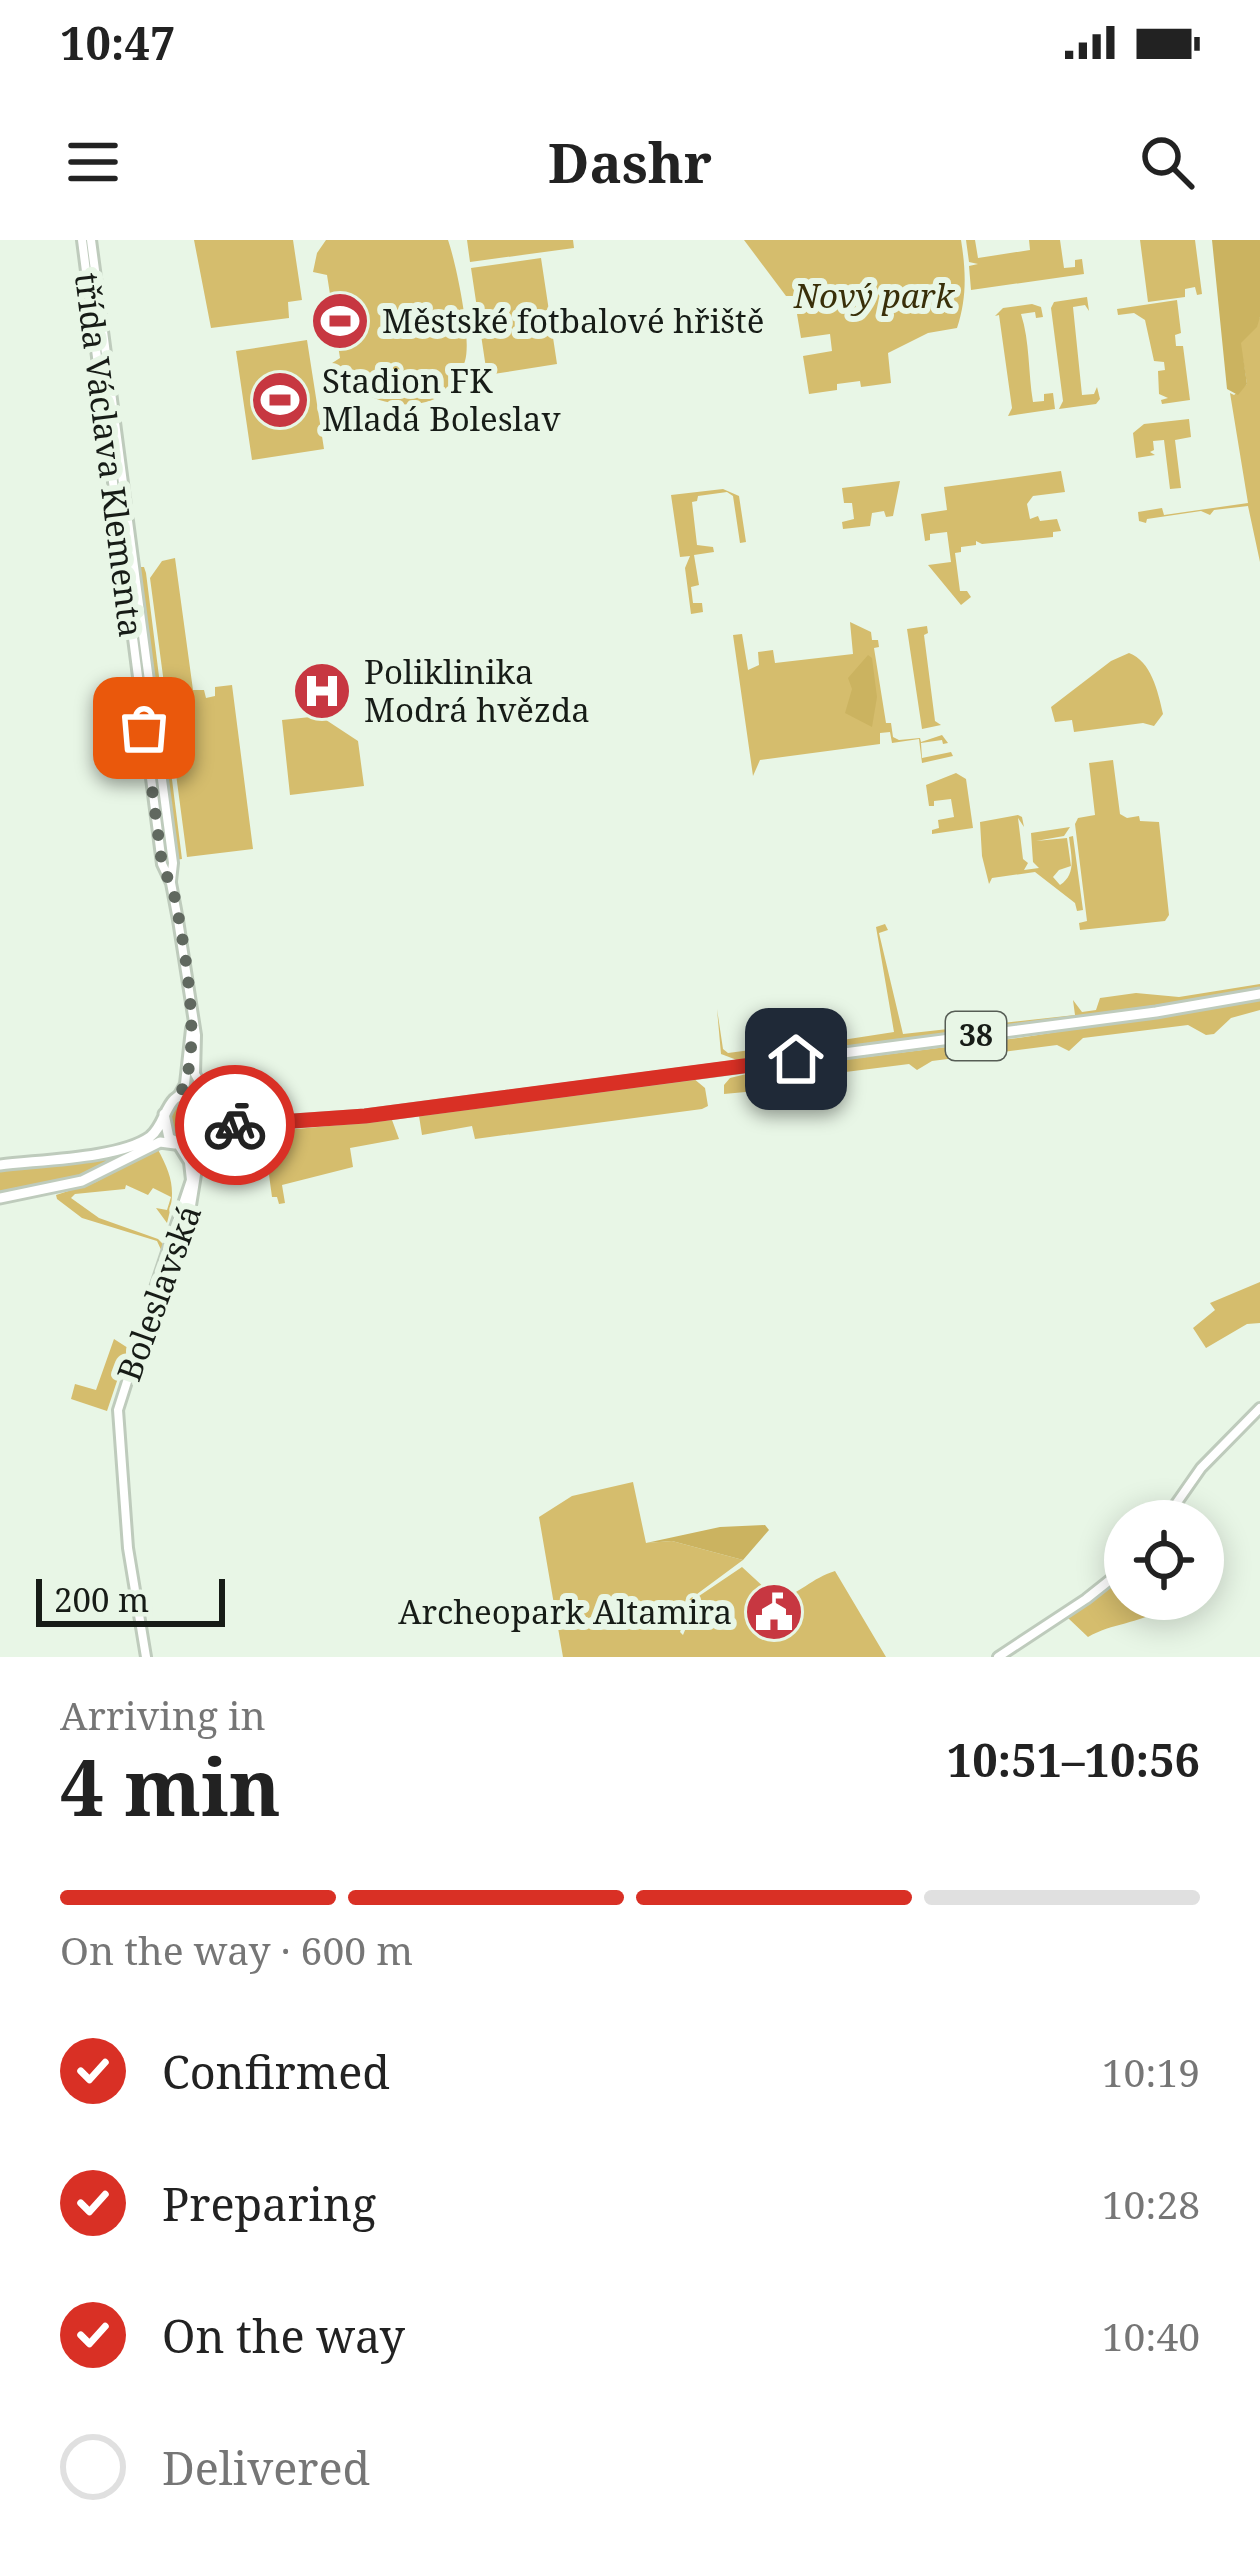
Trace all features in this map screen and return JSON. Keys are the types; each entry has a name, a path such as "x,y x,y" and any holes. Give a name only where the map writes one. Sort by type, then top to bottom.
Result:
{"main road":[{"name":"38","path":"208,1098 226,1118 252,1123 365,1116 1176,1010 1260,994"},
{"path":"0,1165 140,1142 156,1131 178,1096 194,1093 208,1098"},
{"path":"211,1142 220,1124 217,1108"},
{"path":"164,1114 165,1131 177,1145"},
{"path":"0,1198 70,1185 160,1142 190,1150 232,1126 252,1123"}],"street":[{"name":"třída Václava Klementa","path":"82,240 163,870 171,883"},
{"name":"třída Václava Klementa","path":"91,240 174,867 171,883 196,1080 208,1098"},
{"name":"třída Václava Klementa","path":"178,1096 185,1084 192,1021"},
{"name":"Boleslavská","path":"146,1657 128,1548 117,1414 146,1325 188,1224 200,1156 211,1142"},
{"path":"146,1325 190,1185 189,1162 177,1145"},
{"path":"1179,1500 1201,1468 1260,1408"},
{"path":"998,1657 1104,1584"}],"green space":[{"path":"194,240 293,240 302,300 288,302 289,318 211,328"},
{"path":"326,240 448,240 467,350 455,382 440,396 422,403 381,400 343,380 329,365 340,358 327,275 313,272"},
{"path":"467,240 573,240 574,248 470,262"},
{"name":"Nový park","path":"744,240 961,240 965,284 957,328 928,333 888,353 891,383 837,384 837,390 809,394 803,356 832,351 830,334 801,338 794,296 786,296"},
{"path":"966,240 975,240 978,258 1030,250 1029,240 1060,240 1064,268 1075,267 1075,260 1082,259 1084,274 971,290 969,266 978,264 969,262"},
{"path":"1140,240 1195,240 1202,294 1197,295 1195,287 1185,289 1185,297 1148,302"},
{"path":"541,258 557,364 487,375 471,268"},
{"path":"1087,297 1089,311 1085,305 1073,307 1082,395 1094,394 1097,387 1100,399 1096,404 1059,409 1063,401 1051,308 1054,302"},
{"path":"1177,300 1181,333 1175,335 1176,346 1183,346 1190,400 1162,404 1168,398 1159,394 1158,371 1165,370 1164,362 1154,361 1145,320 1134,313 1118,315 1117,309"},
{"path":"1041,307 1043,317 1036,318 1035,312 1021,314 1033,402 1044,401 1044,394 1053,393 1055,409 1008,416 1012,408 999,315 995,316 1003,308"},
{"path":"1260,317 1260,562 1248,506 1214,510 1210,515 1201,511 1147,519 1146,523 1139,521 1138,512 1162,508 1164,515 1248,503 1230,393 1234,395 1247,384 1240,343"},
{"name":"Stadion FK Mladá Boleslav","path":"307,340 324,449 252,460 236,351"},
{"path":"1189,419 1191,437 1175,440 1181,488 1170,489 1164,440 1153,441 1150,452 1155,455 1136,458 1133,433 1144,424"},
{"path":"1061,471 1065,492 1033,496 1027,504 1030,519 1057,519 1061,531 1053,532 1053,537 976,541 955,553 960,591 971,597 961,605 928,565 951,562 947,532 930,534 925,541 921,514 947,510 944,487"},
{"path":"900,481 893,516 886,517 884,511 872,513 870,526 843,529 842,522 854,519 852,503 844,503 842,488"},
{"path":"723,489 739,496 746,542 740,543 733,496 727,492 698,496 692,502 697,545 713,547 714,552 694,555 699,585 691,587 693,603 702,603 703,612 691,614 685,568 690,556 680,557 671,495"},
{"path":"175,558 193,690 204,690 206,698 215,696 215,687 232,685 253,849 187,857 150,578 162,561"},
{"path":"137,567 144,567 146,573 182,859 175,860"},
{"path":"850,622 878,640 879,647 874,648 886,723 891,723 893,737 920,738 921,742 942,735 948,743 921,743 922,758 951,752 953,756 922,763 919,739 892,743 890,732 880,733 880,744 760,760 753,776 733,635 742,634 748,670 759,665 758,652 773,650 775,663 853,654"},
{"path":"927,626 924,635 935,721 941,725 922,729 907,629"},
{"path":"1129,653 1143,663 1156,687 1163,714 1154,726 1143,723 1074,732 1072,720 1055,722 1051,707 1111,661"},
{"path":"320,716 358,741 364,786 290,795 282,720"},
{"path":"1113,760 1120,814 1159,822 1169,915 1165,921 1080,930 1079,923 1087,921 1075,824 1078,818 1095,815 1089,763"},
{"path":"956,773 966,779 973,828 932,834 939,828 938,820 954,817 951,799 929,806 926,785"},
{"path":"1018,815 1024,827 1018,818 1023,859 1028,863 1024,870 1039,868 1033,862 1031,833 1070,827 1064,836 1036,841 1067,838 1071,866 1053,877 1060,885 1071,870 1072,857 1069,837 1073,836 1083,910 1077,911 1075,903 1035,872 992,878 989,884 980,822"},
{"path":"885,924 888,930 879,933 903,1034 1075,1015 1073,1000 1082,1012 1096,1010 1100,998 1136,993 1179,997 1260,984 1260,989 1025,1025 737,1060 721,1054 717,1009 723,1049 728,1053 788,1045 788,1040 796,1039 797,1047 894,1032 876,927"},
{"path":"1260,1000 1260,1010 1231,1018 1214,1034 1188,1025 1083,1038 1069,1051 1057,1045 932,1061 917,1070 909,1064 774,1081 770,1077 773,1099 766,1090 724,1094 730,1078 763,1070 1025,1037"},
{"path":"693,1078 705,1088 708,1106 702,1109 475,1139 472,1126 422,1135 419,1116"},
{"path":"192,1098 209,1104 215,1121 209,1138 192,1144 175,1138 169,1121 175,1104"},
{"path":"392,1120 399,1139 350,1148 353,1167 282,1185 285,1203 272,1197 264,1156 251,1158 253,1133"},
{"path":"152,1138 87,1175 0,1194 0,1168 112,1153"},
{"path":"157,1148 167,1167 171,1197 153,1188 148,1195 126,1185 125,1189 71,1198 99,1218 158,1239 164,1245 163,1254 157,1241 82,1218 56,1195 96,1182"},
{"path":"171,1197 167,1223 156,1208 167,1210"},
{"path":"1260,1282 1260,1323 1247,1324 1206,1348 1193,1328 1215,1310 1210,1303"},
{"path":"114,1339 128,1348 107,1411 71,1399 75,1384 96,1390"},
{"path":"633,1482 646,1543 672,1541 743,1560 693,1597 680,1632 683,1635 699,1596 742,1567 778,1600 835,1571 886,1657 563,1657 539,1517 572,1496"},
{"path":"1104,1591 1104,1620 1137,1620 1088,1637 1068,1618"}],"shaded area":[{"path":"1212,240 1260,240 1260,317 1241,343 1247,384 1238,395 1227,389"},
{"path":"868,655 877,697 872,727 845,713 852,689 848,678"},
{"path":"765,1525 769,1530 743,1560 672,1541 646,1543 720,1527"}],"way so far":[{"path":"144,728 162,864 171,883 192,1020 185,1084 178,1096 196,1093 212,1101 220,1118 214,1138 235,1125"}],"place":[{"name":"Městské fotbalové hřiště","path":"340,321"},
{"name":"Stadion FK Mladá Boleslav","path":"280,400"},
{"name":"Poliklinika Modrá hvězda","path":"322,691"},
{"name":"Archeopark Altamira","path":"774,1612"}],"route":[{"path":"235,1125 365,1116 796,1059"}]}
